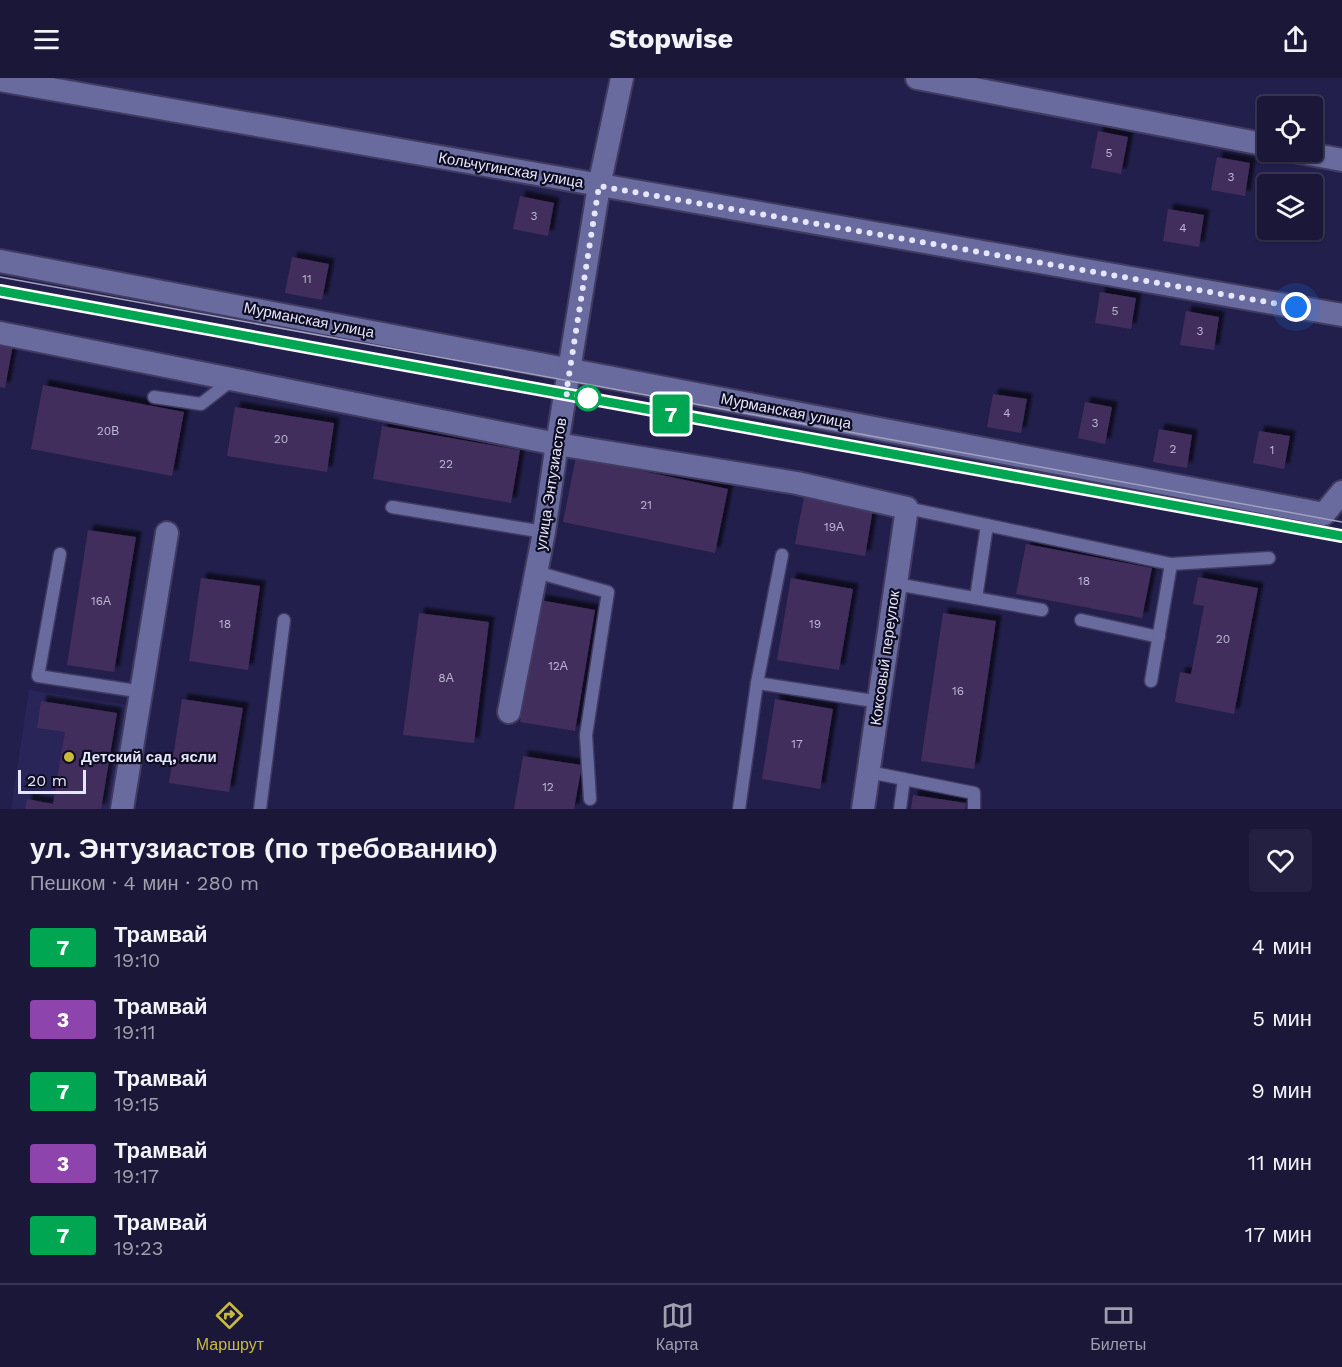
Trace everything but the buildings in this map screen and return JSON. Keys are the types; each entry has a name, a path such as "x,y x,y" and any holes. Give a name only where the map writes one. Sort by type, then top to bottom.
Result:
{"street":[{"name":"улица Энтузиастов","path":"509,712 544,532 556,444 599,186 622,78"},
{"path":"917,78 1257,144"},
{"name":"Кольчугинская улица","path":"7,80 1342,315"},
{"path":"1323,156 1342,160"},
{"name":"Мурманская улица","path":"0,261 1324,514 1342,492"},
{"path":"0,333 556,444 797,483 907,508"},
{"name":"Коксовый переулок","path":"863,809 907,508"},
{"path":"122,809 143,692 167,532"}],"lane":[{"path":"154,397 201,404 233,379"},
{"path":"392,507 544,532"},
{"path":"907,508 1171,564 1269,558"},
{"path":"976,598 987,525"},
{"path":"60,554 38,676 143,692"},
{"path":"739,809 757,683 782,555"},
{"path":"1151,681 1171,564"},
{"path":"536,572 608,592 586,735 590,799"},
{"path":"896,584 1042,610"},
{"path":"260,809 284,620"},
{"path":"1081,620 1159,637"},
{"path":"757,683 880,702"},
{"path":"869,772 974,793 974,809"},
{"path":"900,809 904,779"}],"shaded area":[{"name":"Детский сад, ясли","path":"29,690 127,705 110,809 11,809"}],"tram line":[{"path":"0,277 1342,522"},
{"path":"0,291 1342,536"},
{"name":"7","path":"0,291 1342,536"}],"place":[{"name":"Детский сад, ясли","path":"69,757"}],"route":[{"path":"588,398 566,394 599,186 1296,307"}]}
